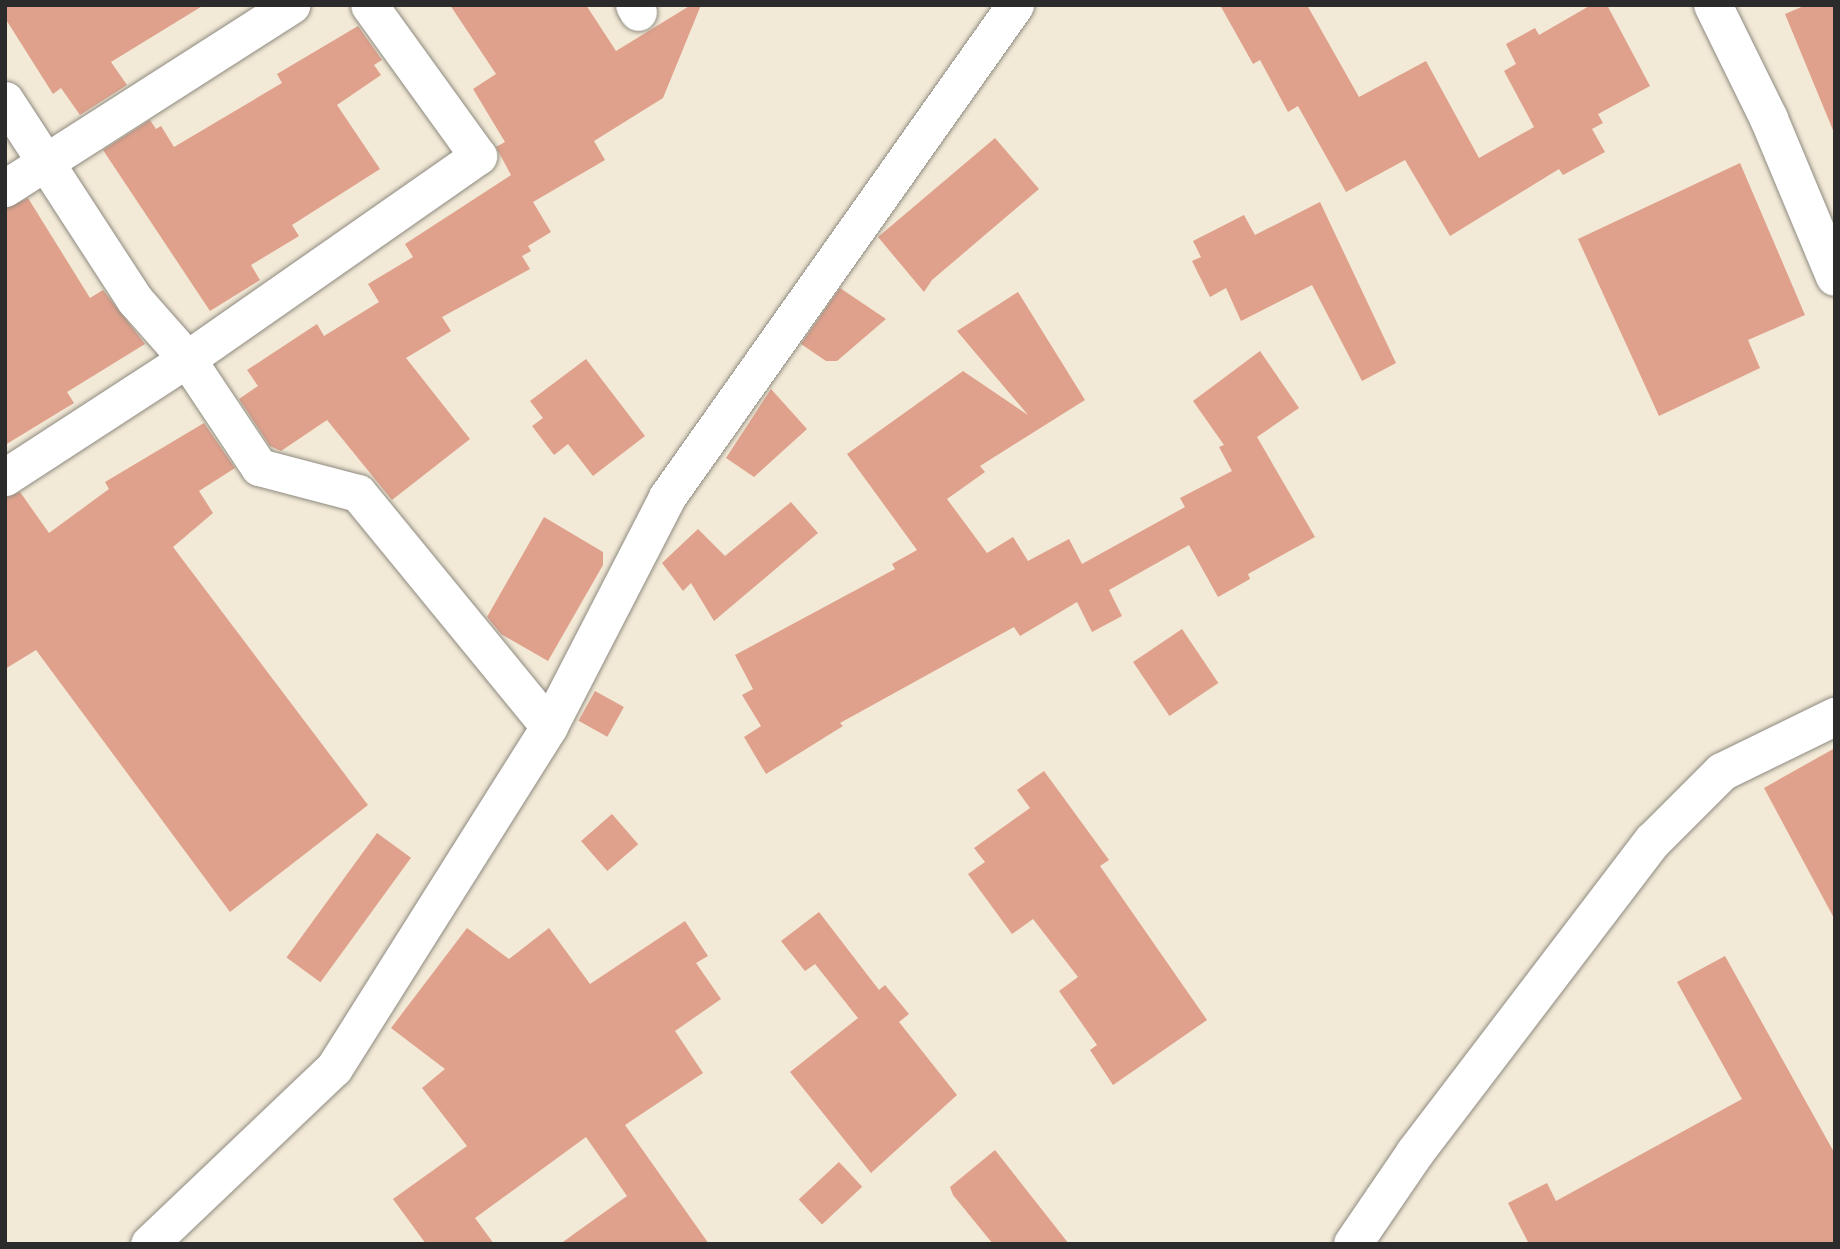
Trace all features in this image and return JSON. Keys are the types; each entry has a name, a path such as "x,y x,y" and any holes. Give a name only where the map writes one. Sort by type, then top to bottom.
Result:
{"street":[{"path":"5,188 291,5"},
{"path":"5,478 187,359 478,156 369,5"},
{"path":"149,1244 334,1068 549,726 667,497 1015,5"},
{"path":"1713,5 1769,119 1835,277"},
{"path":"5,100 135,300 187,359 259,467 358,493 549,726"},
{"path":"1353,1244 1415,1153 1653,841 1722,772 1835,717"}],"building":[{"path":"5,5 204,5 111,62 127,85 80,115 61,88 53,94 5,18"},
{"path":"450,5 586,5 616,51 691,5 701,5 663,98 594,141 605,160 533,202 551,232 528,246 531,251 522,256 530,269 442,317 451,331 406,358 470,439 392,500 327,420 281,451 270,446 239,399 258,386 247,370 317,324 324,336 379,302 368,284 413,257 405,244 511,175 496,147 505,142 473,89 496,74"},
{"path":"1220,5 1307,5 1359,97 1426,61 1479,158 1534,127 1504,71 1516,64 1506,44 1535,28 1539,35 1591,5 1607,5 1650,86 1598,114 1603,123 1592,129 1605,152 1563,175 1559,169 1450,236 1405,160 1346,192 1298,106 1288,112 1260,60 1253,64"},
{"path":"1806,5 1835,5 1835,135 1785,14"},
{"path":"358,26 382,60 374,65 381,75 337,105 380,169 292,225 299,236 251,265 260,280 210,311 103,150 150,120 156,129 161,126 174,147 282,83 277,74"},
{"path":"995,138 1039,189 932,280 924,292 878,237"},
{"path":"1740,163 1805,315 1748,340 1760,368 1659,416 1578,239"},
{"path":"28,198 90,298 103,290 145,344 67,392 74,403 5,445 5,209"},
{"path":"1320,202 1396,363 1362,381 1312,285 1241,321 1226,288 1210,297 1192,261 1201,257 1193,241 1244,215 1255,235"},
{"path":"840,288 886,319 837,361 826,361 801,344"},
{"path":"1018,292 1085,400 980,466 985,472 947,499 987,553 1013,537 1028,561 1069,539 1082,564 1185,507 1180,498 1232,471 1219,447 1224,445 1193,401 1260,351 1299,408 1257,437 1315,537 1248,574 1250,579 1218,597 1189,545 1109,590 1122,616 1092,632 1077,602 1020,636 1014,627 840,723 843,726 766,774 744,737 761,726 742,695 753,689 735,655 895,569 892,564 917,550 847,454 963,371 1028,415 957,331"},
{"path":"586,359 645,436 593,476 568,444 554,455 532,426 543,418 530,401"},
{"path":"771,389 807,429 754,477 726,458"},
{"path":"204,423 235,468 199,491 213,513 173,547 368,805 230,912 36,650 5,669 5,498 20,492 49,533 109,489 105,482"},
{"path":"791,502 818,533 714,621 691,583 683,591 662,563 698,529 725,556"},
{"path":"544,517 603,552 603,565 548,661 501,634 487,617"},
{"path":"1182,629 1218,683 1169,716 1133,662"},
{"path":"595,691 624,707 607,737 579,721"},
{"path":"1835,748 1835,920 1764,788"},
{"path":"1044,771 1109,860 1100,866 1207,1020 1113,1085 1090,1050 1097,1045 1059,991 1078,977 1033,919 1012,934 968,874 985,862 974,848 1030,808 1017,790"},
{"path":"612,814 638,844 607,871 581,841"},
{"path":"377,833 411,858 320,982 286,958"},
{"path":"819,912 879,990 885,985 909,1014 899,1022 957,1095 871,1173 790,1072 858,1018 815,964 805,971 781,941"},
{"path":"685,921 708,956 696,963 721,999 675,1031 703,1073 625,1125 709,1244 560,1244 627,1196 586,1137 475,1218 494,1244 426,1244 393,1199 467,1146 422,1088 445,1069 391,1028 467,928 509,959 549,928 590,984"},
{"path":"1725,956 1835,1154 1835,1244 1529,1244 1508,1203 1547,1183 1556,1201 1742,1099 1677,982"},
{"path":"995,1150 1069,1244 993,1244 953,1195 950,1187"},
{"path":"839,1162 862,1187 822,1224 799,1200"}]}
